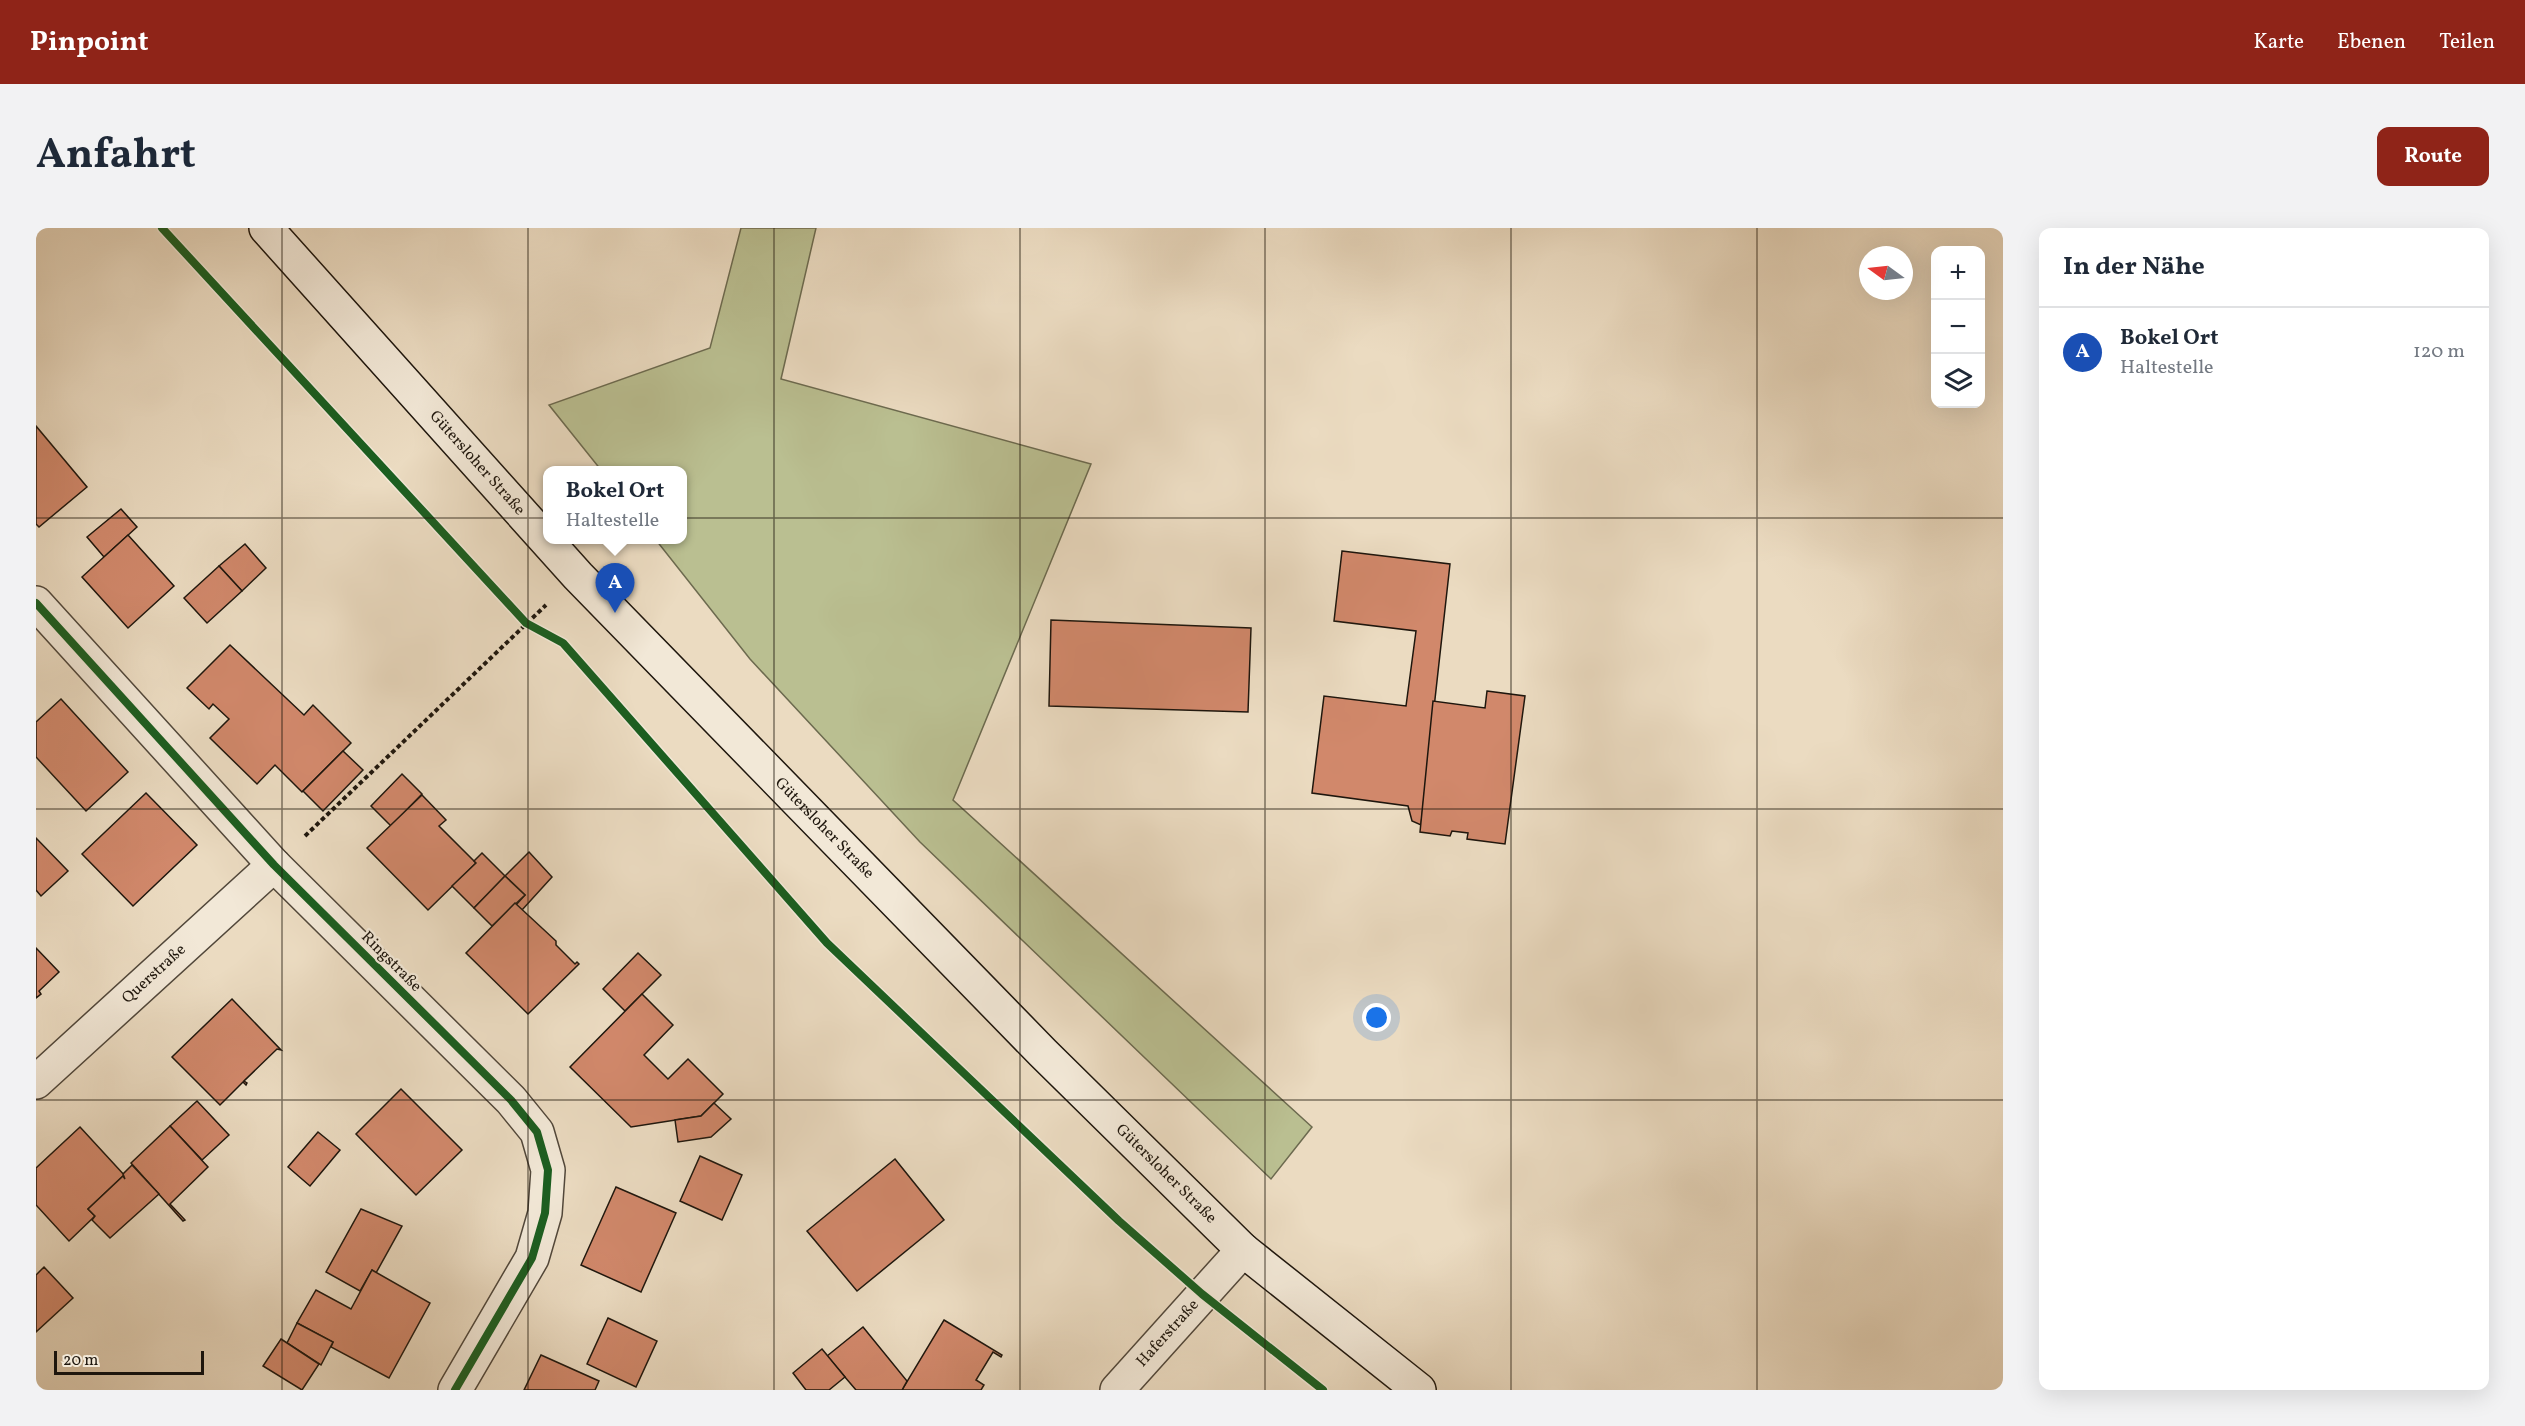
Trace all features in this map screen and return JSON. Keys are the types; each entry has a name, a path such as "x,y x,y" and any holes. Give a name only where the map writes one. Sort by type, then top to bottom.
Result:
{"main road":[{"name":"Gütersloher Straße","path":"266,228 543,537"},
{"name":"Gütersloher Straße","path":"549,544 1043,1053 1243,1250 1419,1390"},
{"name":"Ringstraße","path":"36,603 274,865 511,1100 537,1132 548,1170 545,1213 532,1258 455,1390"},
{"name":"Querstraße","path":"36,1082 274,865"},
{"name":"Haferstraße","path":"1117,1390 1243,1250"}],"path":[{"path":"274,865 509,638 578,576"}],"green space":[{"path":"741,228 816,228 781,379 1091,464 953,800 1312,1127 1271,1179 920,842 750,659 659,544 687,544 687,466 598,466 549,405 710,348"}],"building":[{"path":"36,426 87,487 39,527 36,524"},
{"path":"121,509 137,527 104,557 87,537"},
{"path":"128,535 174,586 128,628 82,577"},
{"path":"245,544 266,568 242,591 219,566"},
{"path":"1342,551 1450,564 1421,825 1412,821 1408,806 1312,793 1324,696 1406,706 1416,631 1334,621"},
{"path":"219,566 242,591 207,623 184,598"},
{"path":"1051,620 1251,628 1248,712 1049,706"},
{"path":"230,645 304,715 313,705 351,743 302,792 275,765 257,784 210,738 229,719 213,704 209,709 187,688"},
{"path":"1487,691 1525,696 1505,844 1467,839 1468,833 1452,831 1450,836 1420,832 1433,701 1485,708"},
{"path":"61,699 128,772 86,811 36,757 36,722"},
{"path":"343,751 363,770 323,811 303,791"},
{"path":"402,774 422,794 391,826 371,806"},
{"path":"146,793 197,845 133,906 82,854"},
{"path":"422,795 446,820 439,826 476,863 428,910 367,848"},
{"path":"36,838 68,871 41,896 36,890"},
{"path":"529,852 552,877 522,910 516,905 525,895 505,876"},
{"path":"482,853 505,876 474,908 452,886 476,863 474,861"},
{"path":"505,876 525,895 492,926 474,908"},
{"path":"515,903 556,941 556,945 575,964 577,962 579,964 528,1014 466,953"},
{"path":"36,948 59,972 39,991 41,994 36,998"},
{"path":"638,953 661,975 625,1011 603,989"},
{"path":"642,994 673,1025 644,1055 668,1079 688,1059 723,1094 701,1116 631,1127 570,1067"},
{"path":"232,999 281,1050 277,1049 244,1081 246,1085 243,1082 220,1105 172,1057"},
{"path":"401,1089 462,1150 416,1195 356,1134"},
{"path":"197,1101 229,1135 202,1160 170,1126"},
{"path":"714,1103 731,1119 711,1137 678,1142 675,1120 701,1116"},
{"path":"170,1126 208,1167 170,1204 185,1220 183,1221 131,1163"},
{"path":"80,1127 126,1177 123,1176 88,1209 95,1216 69,1241 36,1205 36,1168"},
{"path":"318,1132 340,1150 310,1186 288,1167"},
{"path":"700,1156 742,1175 722,1220 680,1201"},
{"path":"895,1159 944,1220 857,1291 807,1231"},
{"path":"132,1165 159,1194 110,1238 92,1220 95,1216 88,1209 123,1176 125,1179 123,1174"},
{"path":"616,1187 676,1213 641,1292 581,1265"},
{"path":"361,1209 402,1226 376,1273 372,1270 360,1291 326,1272"},
{"path":"44,1267 73,1298 36,1332 36,1275"},
{"path":"372,1270 430,1303 389,1378 331,1347 333,1342 297,1323 316,1290 351,1309"},
{"path":"608,1318 657,1341 636,1387 587,1364"},
{"path":"944,1320 1002,1355 1001,1357 993,1352 976,1380 984,1385 981,1390 902,1390"},
{"path":"297,1323 333,1342 321,1365 287,1343"},
{"path":"863,1327 907,1381 902,1390 856,1390 827,1356"},
{"path":"281,1339 319,1364 302,1390 263,1366"},
{"path":"822,1349 845,1377 829,1390 806,1390 793,1373"},
{"path":"541,1355 599,1381 595,1390 524,1390"}],"cycle path":[{"path":"162,228 526,623 563,643 827,943 1119,1221 1202,1294 1323,1390"},
{"path":"36,603 274,865 511,1100 537,1132 548,1170 545,1213 532,1258 455,1390"}],"place":[{"name":"Bokel Ort","path":"615,613"}]}
